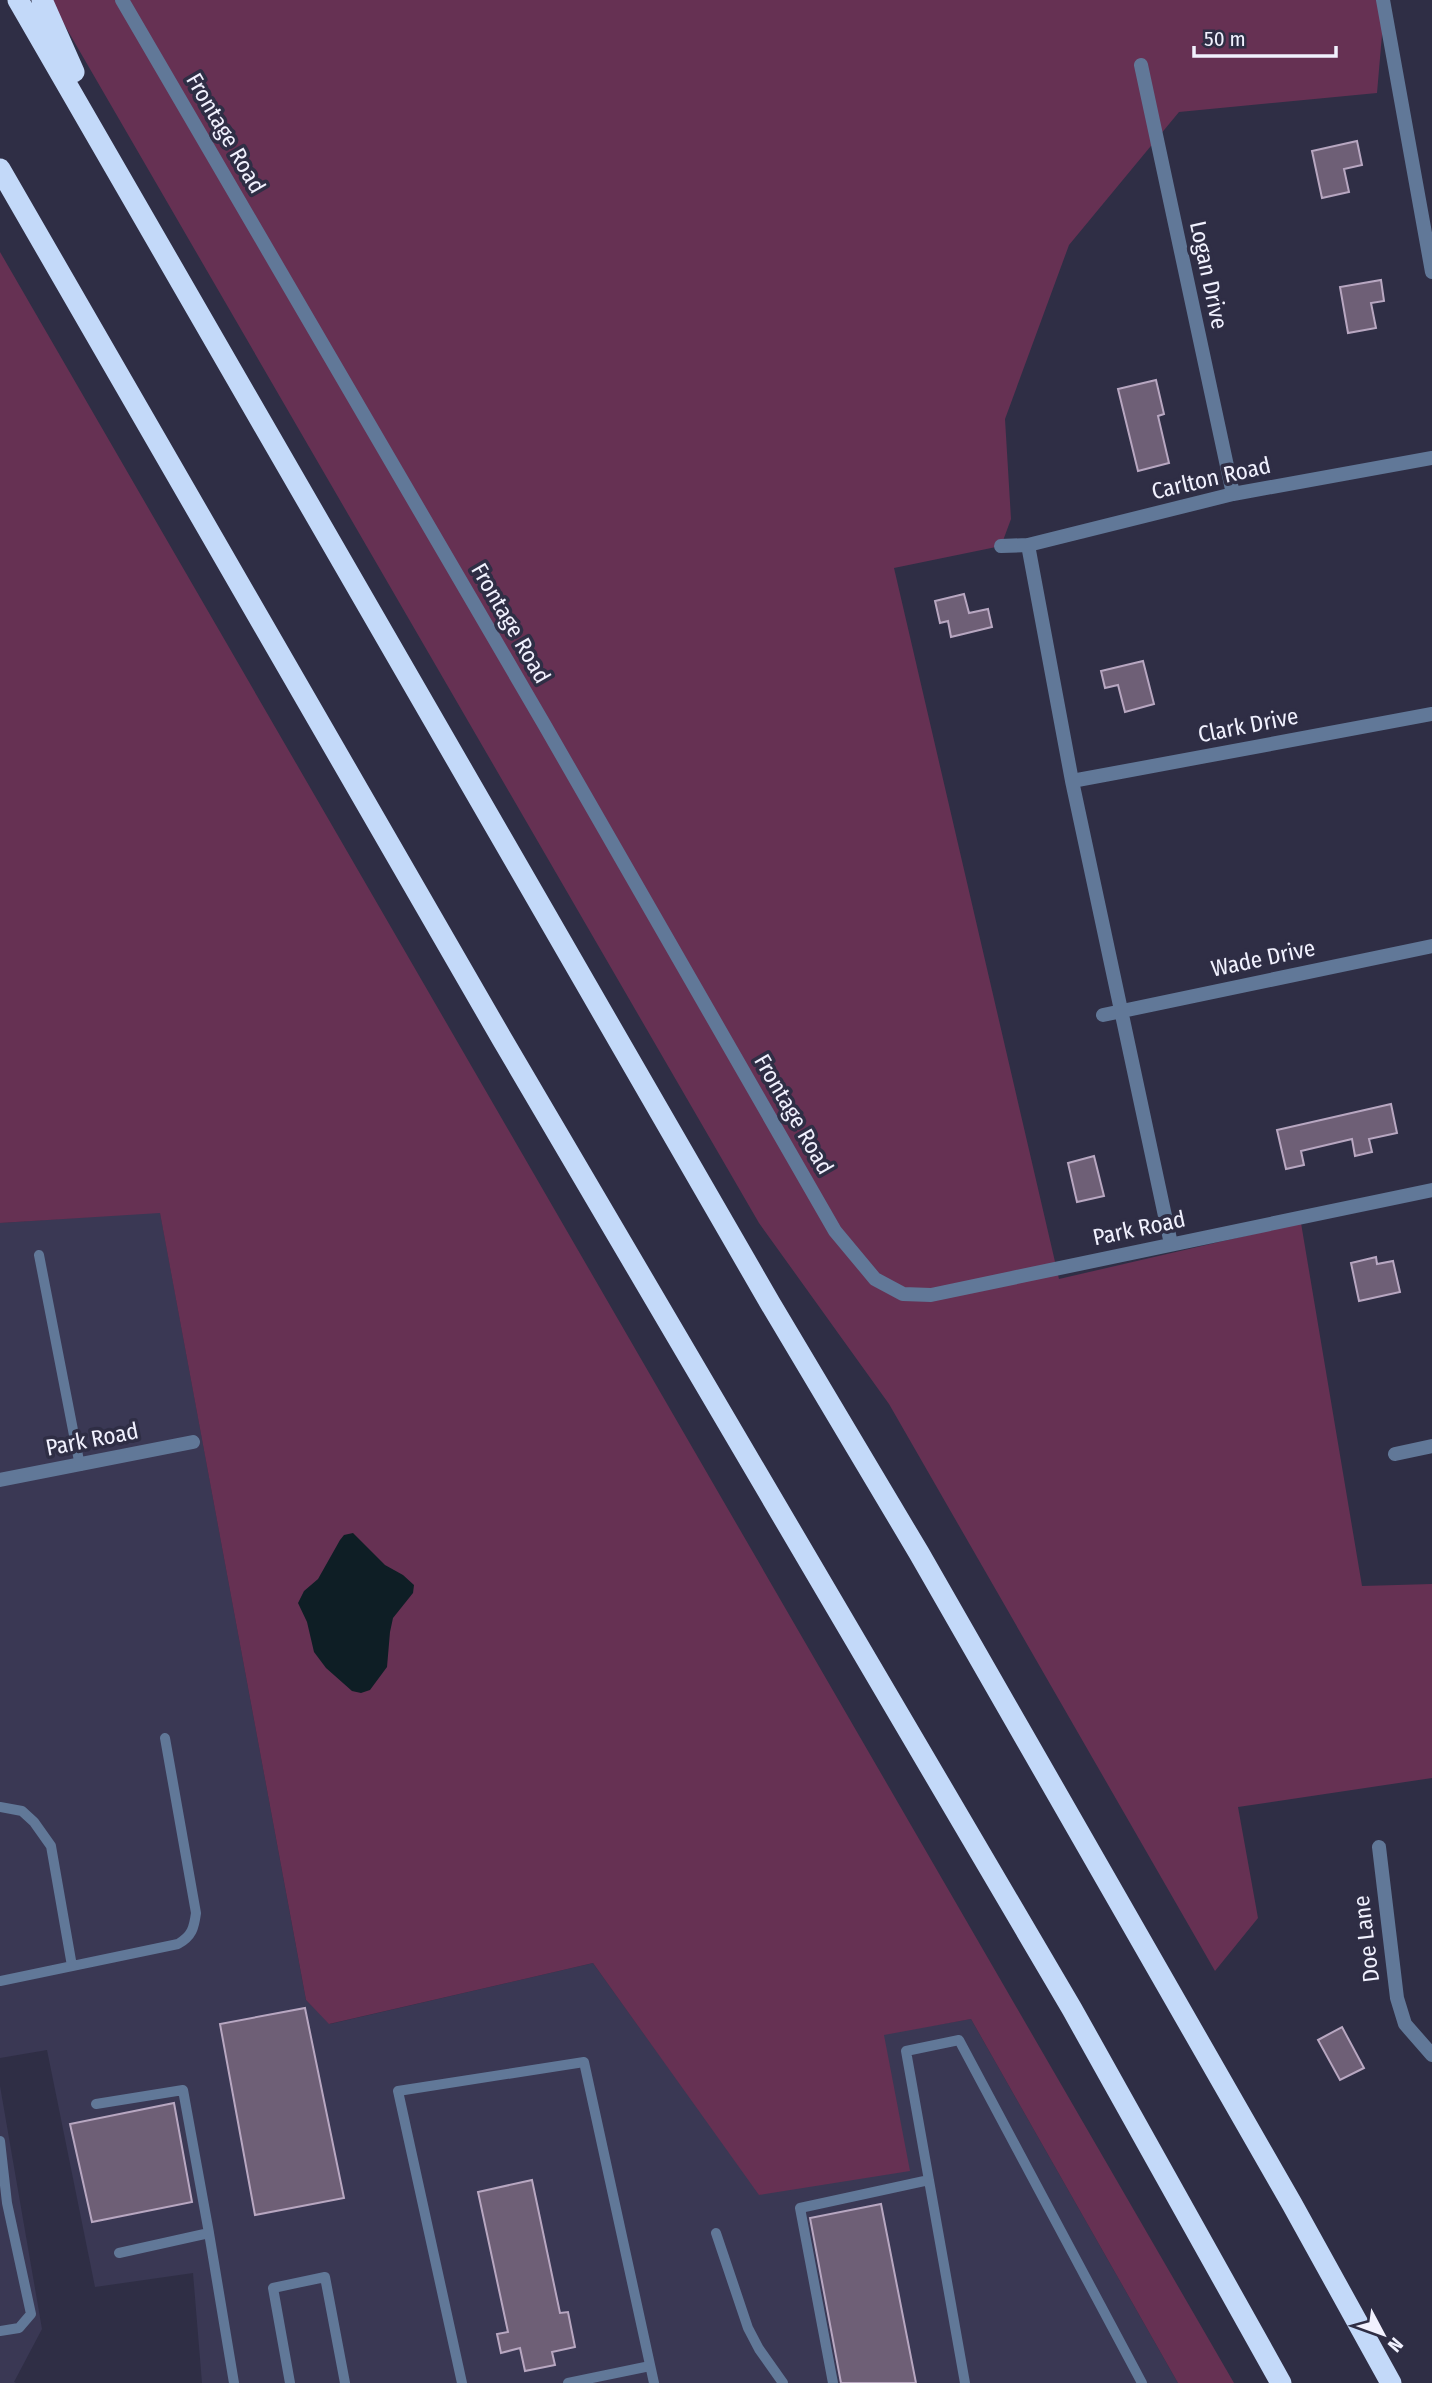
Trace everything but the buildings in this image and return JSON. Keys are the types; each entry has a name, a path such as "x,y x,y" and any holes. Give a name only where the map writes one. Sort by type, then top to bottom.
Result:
{"highway":[{"path":"18,0 770,1303 919,1553 1292,2204 1391,2383"},
{"path":"42,0 48,18 141,213"},
{"path":"0,169 509,1051 1072,2009 1281,2383"},
{"path":"0,193 114,365"}],"street":[{"name":"Frontage Road","path":"122,0 551,736 835,1231 863,1266"},
{"path":"1383,0 1432,272"},
{"name":"Logan Drive","path":"1141,65 1233,495"},
{"name":"Carlton Road","path":"1001,546 1028,545 1233,495 1432,458"},
{"path":"1028,545 1072,781 1171,1244"},
{"name":"Clark Drive","path":"1072,781 1432,714"},
{"name":"Wade Drive","path":"1104,1015 1432,946"},
{"name":"Park Road","path":"863,1266 875,1279 903,1294 932,1295 1432,1190"},
{"name":"Park Road","path":"0,1480 193,1442"},
{"path":"1395,1454 1432,1446"},
{"name":"Doe Lane","path":"1379,1847 1389,1951 1397,1998 1405,2024 1432,2055"}],"lane":[{"path":"39,1255 80,1466"},
{"path":"0,1981 178,1944 188,1939 197,1913 165,1738"},
{"path":"0,1807 22,1811 34,1822 51,1846 72,1966"},
{"path":"964,2383 906,2051 959,2040 1142,2383"},
{"path":"462,2383 398,2091 584,2062 654,2383"},
{"path":"96,2104 183,2090 234,2383"},
{"path":"0,2141 4,2204 31,2314 19,2328 0,2331"},
{"path":"833,2383 800,2208 929,2180"},
{"path":"119,2253 209,2233"},
{"path":"716,2233 748,2329 783,2383"},
{"path":"290,2383 273,2288 325,2277 345,2383"},
{"path":"568,2383 650,2366"}],"shaded area":[{"path":"50,0 1385,0 1377,93 1179,112 1069,245 1005,419 1011,519 1001,546 894,568 1059,1279 1301,1223 1362,1586 1432,1584 1432,1778 1238,1807 1258,1918 1215,1971 889,1404 759,1223"},
{"path":"0,252 1234,2383 1178,2383 971,2019 884,2035 910,2171 759,2195 593,1963 329,2024 306,2000 160,1213 0,1223"},
{"path":"160,1212 306,2000 330,2024 593,1963 760,2195 883,2034 971,2019 1178,2383 202,2383 193,2273 95,2287 47,2050 0,2058 0,1223"},
{"path":"0,2086 42,2329 14,2382 16,2383 0,2383"}],"water":[{"path":"353,1533 385,1565 414,1585 413,1593 393,1618 387,1667 370,1690 361,1693 352,1691 326,1668 314,1652 307,1622 298,1603 304,1591 318,1579 340,1540 344,1535"}]}
